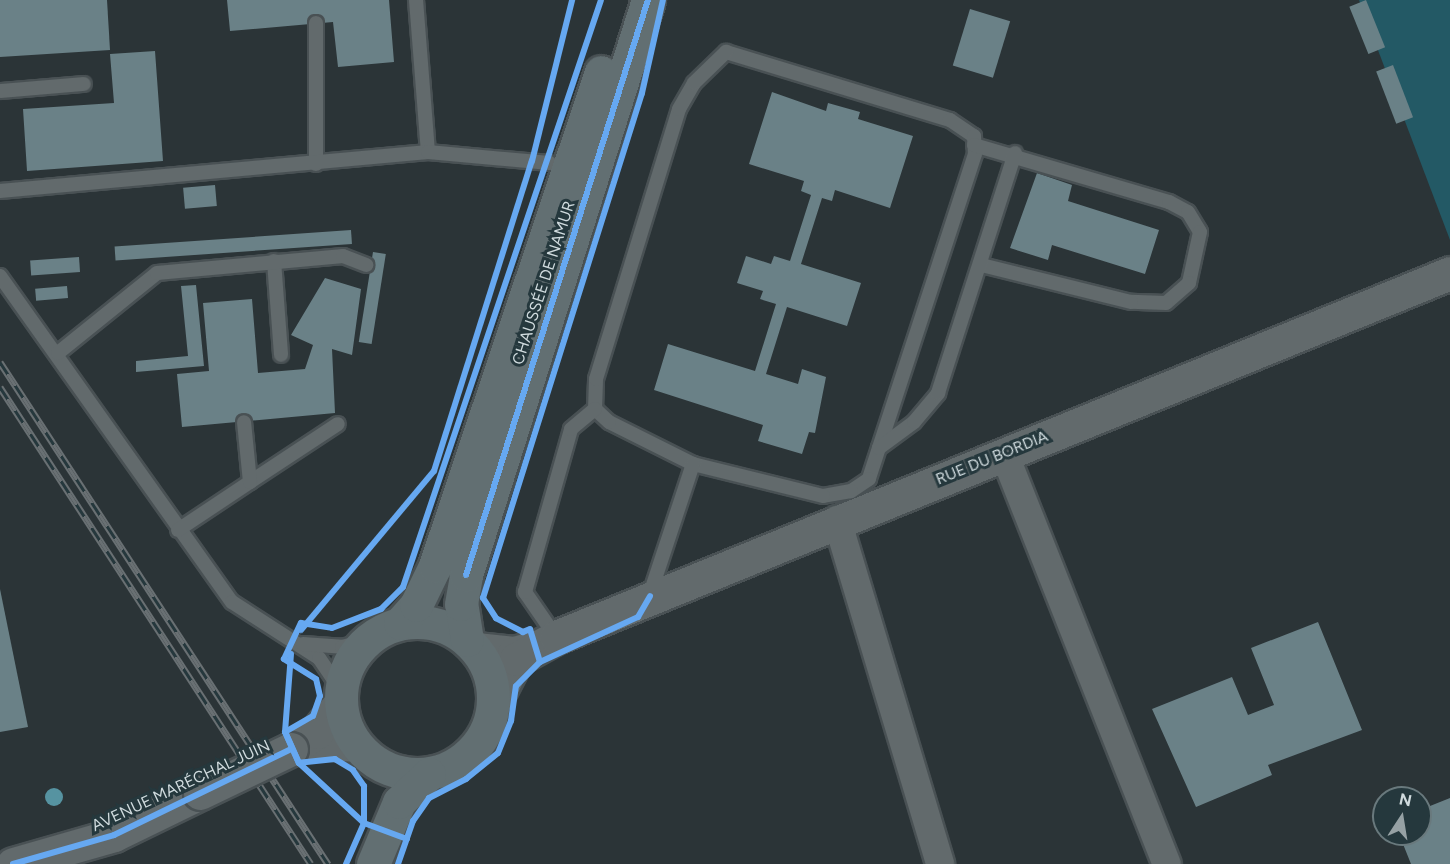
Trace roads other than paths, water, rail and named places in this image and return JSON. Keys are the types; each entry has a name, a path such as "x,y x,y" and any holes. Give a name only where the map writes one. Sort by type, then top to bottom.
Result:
{"main road":[{"name":"CHAUSSÉE DE NAMUR","path":"400,623 416,604 435,566 625,0"},
{"name":"CHAUSSÉE DE NAMUR","path":"472,645 461,604 466,575 648,0"},
{"path":"378,848 408,790 429,774 470,753 484,735 494,702 490,675 472,645 436,624 400,623 365,641 353,655 340,697 356,745 382,766 429,774"},
{"path":"378,848 388,800 382,766"}],"street":[{"name":"RUE DU BORDIA","path":"472,645 514,653 545,642 650,596 1450,273"},
{"path":"1004,453 1167,864"},
{"path":"837,520 940,864"},
{"name":"RUE DU BORDIA","path":"494,702 509,668 545,642"},
{"name":"AVENUE MARÉCHAL JUIN","path":"13,864 114,835 291,749 317,732 340,697"},
{"name":"AVENUE MARÉCHAL JUIN","path":"291,749 321,742 356,745"}],"lane":[{"path":"416,0 428,152"},
{"path":"316,23 316,164"},
{"path":"545,642 525,592 571,429 595,409 596,379 679,109 694,83 726,52 950,120 974,136 974,145 869,479 851,491 823,496 693,464 609,422 595,409"},
{"path":"0,91 84,84"},
{"path":"974,145 1015,153 1188,212 1200,232 1197,258 1189,283 1166,303 1131,302 981,265"},
{"path":"0,191 428,152 550,163"},
{"path":"879,448 914,422 938,393 981,265 1015,153"},
{"path":"58,353 157,273 343,256 366,265"},
{"path":"274,261 281,355"},
{"path":"0,276 58,353 178,530 232,602 319,658 340,697"},
{"path":"244,422 250,482"},
{"path":"178,530 338,424"},
{"path":"650,596 693,464"},
{"path":"292,640 327,648 365,641"}],"railway":[{"path":"0,362 328,864"},
{"path":"0,387 311,864"}]}
